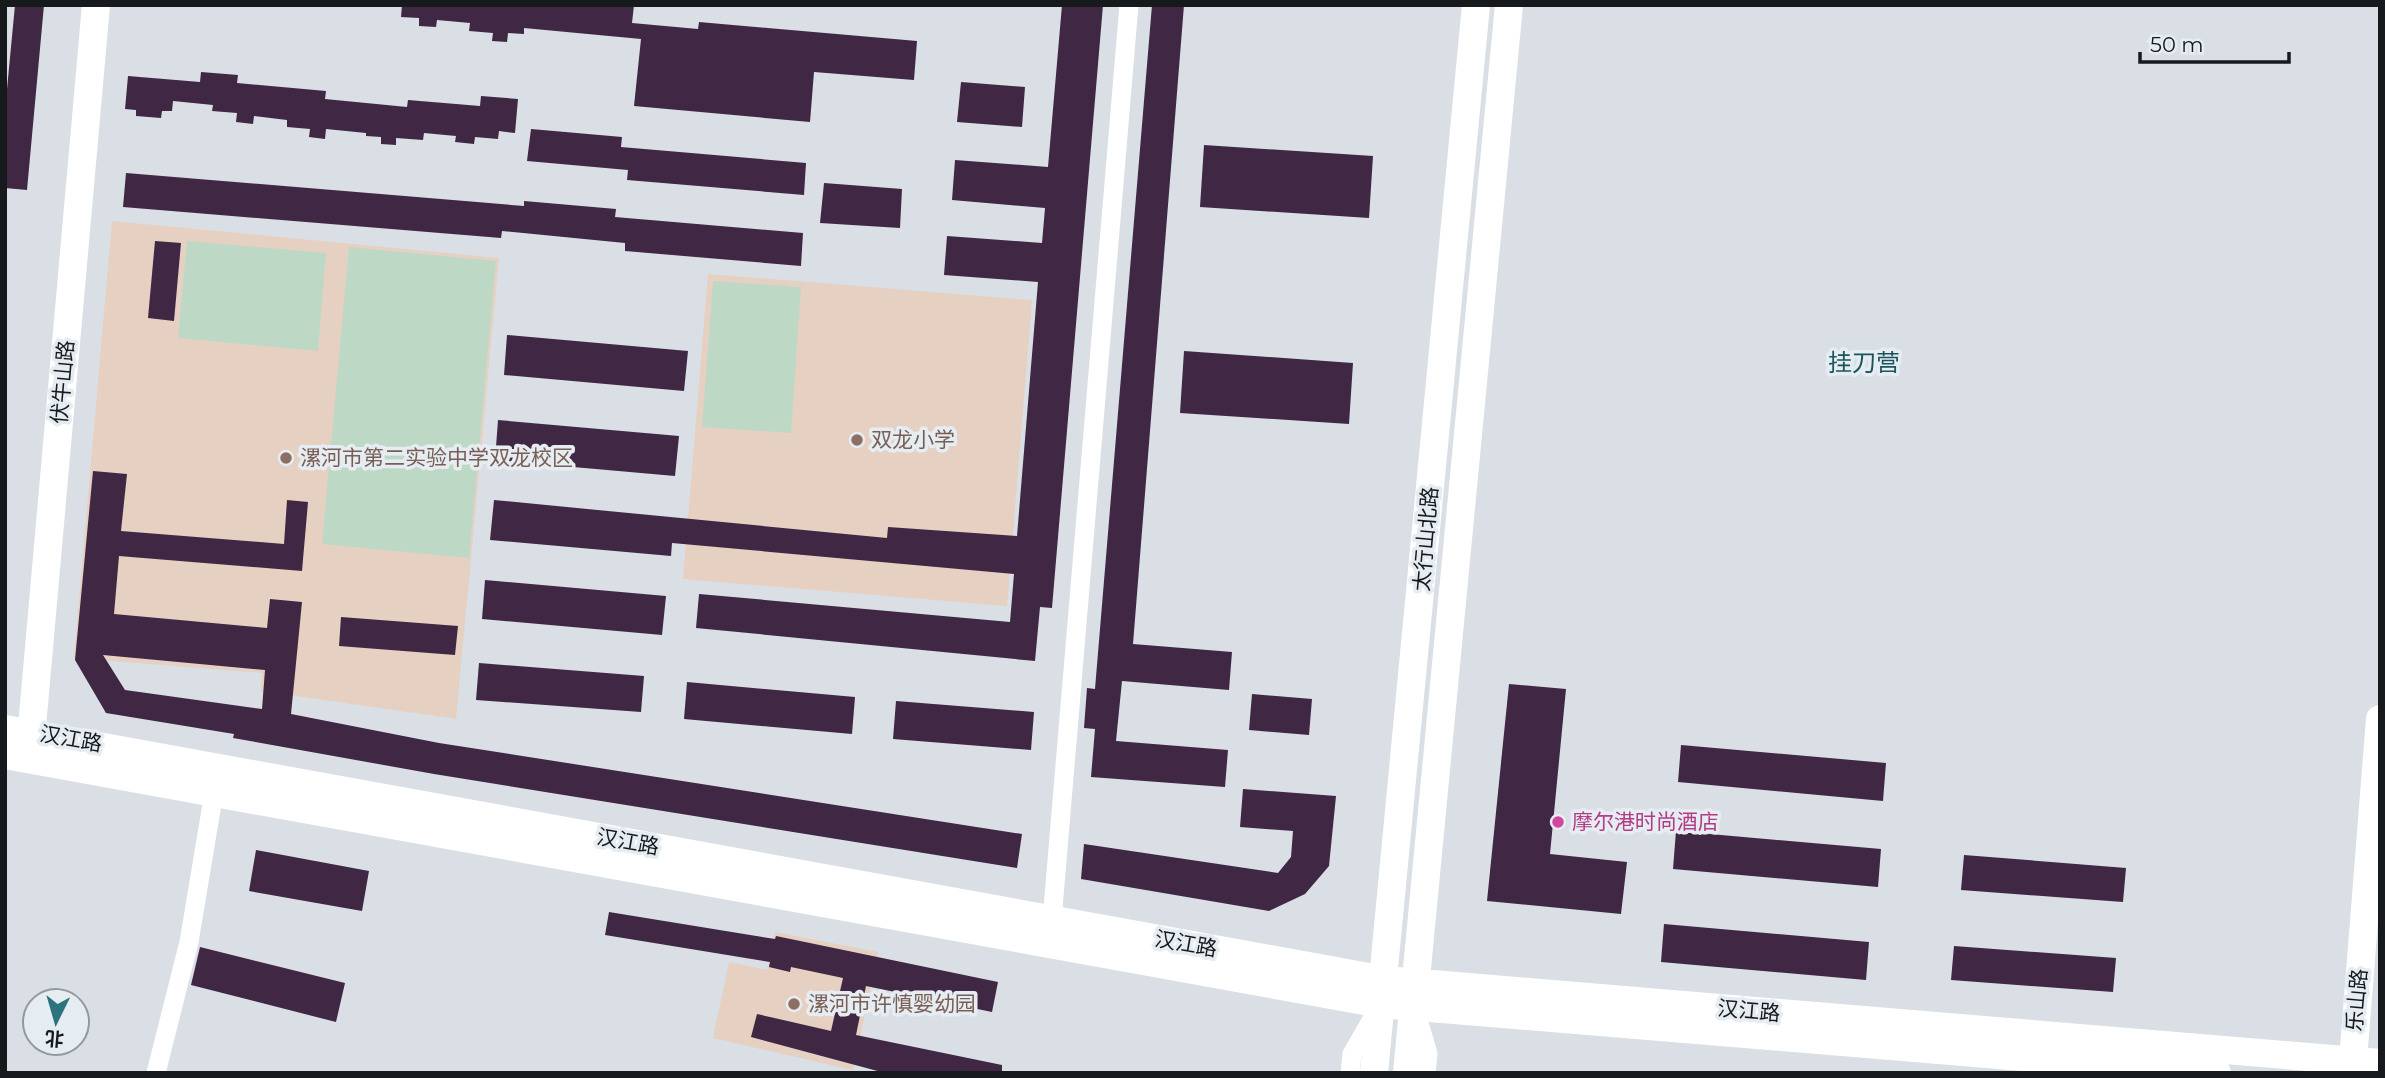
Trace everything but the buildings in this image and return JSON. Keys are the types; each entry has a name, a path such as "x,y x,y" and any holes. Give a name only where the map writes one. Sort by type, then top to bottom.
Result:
{"street":[{"name":"伏牛山路","path":"18,744 96,5"},
{"path":"1052,920 1129,5"},
{"name":"太行山北路","path":"1374,1073 1476,5"},
{"name":"太行山北路","path":"1408,1073 1509,5"},
{"name":"乐山路","path":"2362,1065 2380,719"},
{"name":"汉江路","path":"18,744 214,792 1383,992 2217,1073"},
{"name":"汉江路","path":"18,744 1052,920 1383,992"},
{"path":"156,1073 189,942 214,792"},
{"path":"1350,1073 1352,1054 1383,992"},
{"name":"汉江路","path":"1416,995 2362,1065"},
{"path":"1416,995 1428,1054 1426,1073"}],"shaded area":[{"name":"漯河市第二实验中学双龙校区","path":"112,221 499,258 456,719 261,691 262,673 74,658"},
{"name":"双龙小学","path":"708,274 1032,300 1007,606 683,579"},
{"name":"漯河市许慎婴幼园","path":"775,932 878,952 853,1070 713,1038 729,962 767,970"}],"green space":[{"path":"187,241 326,253 318,351 178,338"},
{"path":"349,247 496,261 469,558 322,544"},
{"path":"713,281 801,287 791,433 702,427"}],"place":[{"name":"双龙小学","path":"857,440"},
{"name":"漯河市第二实验中学双龙校区","path":"286,458"},
{"name":"摩尔港时尚酒店","path":"1558,822"},
{"name":"漯河市许慎婴幼园","path":"794,1004"}],"district":[{"name":"挂刀营","path":"1864,363"}]}
